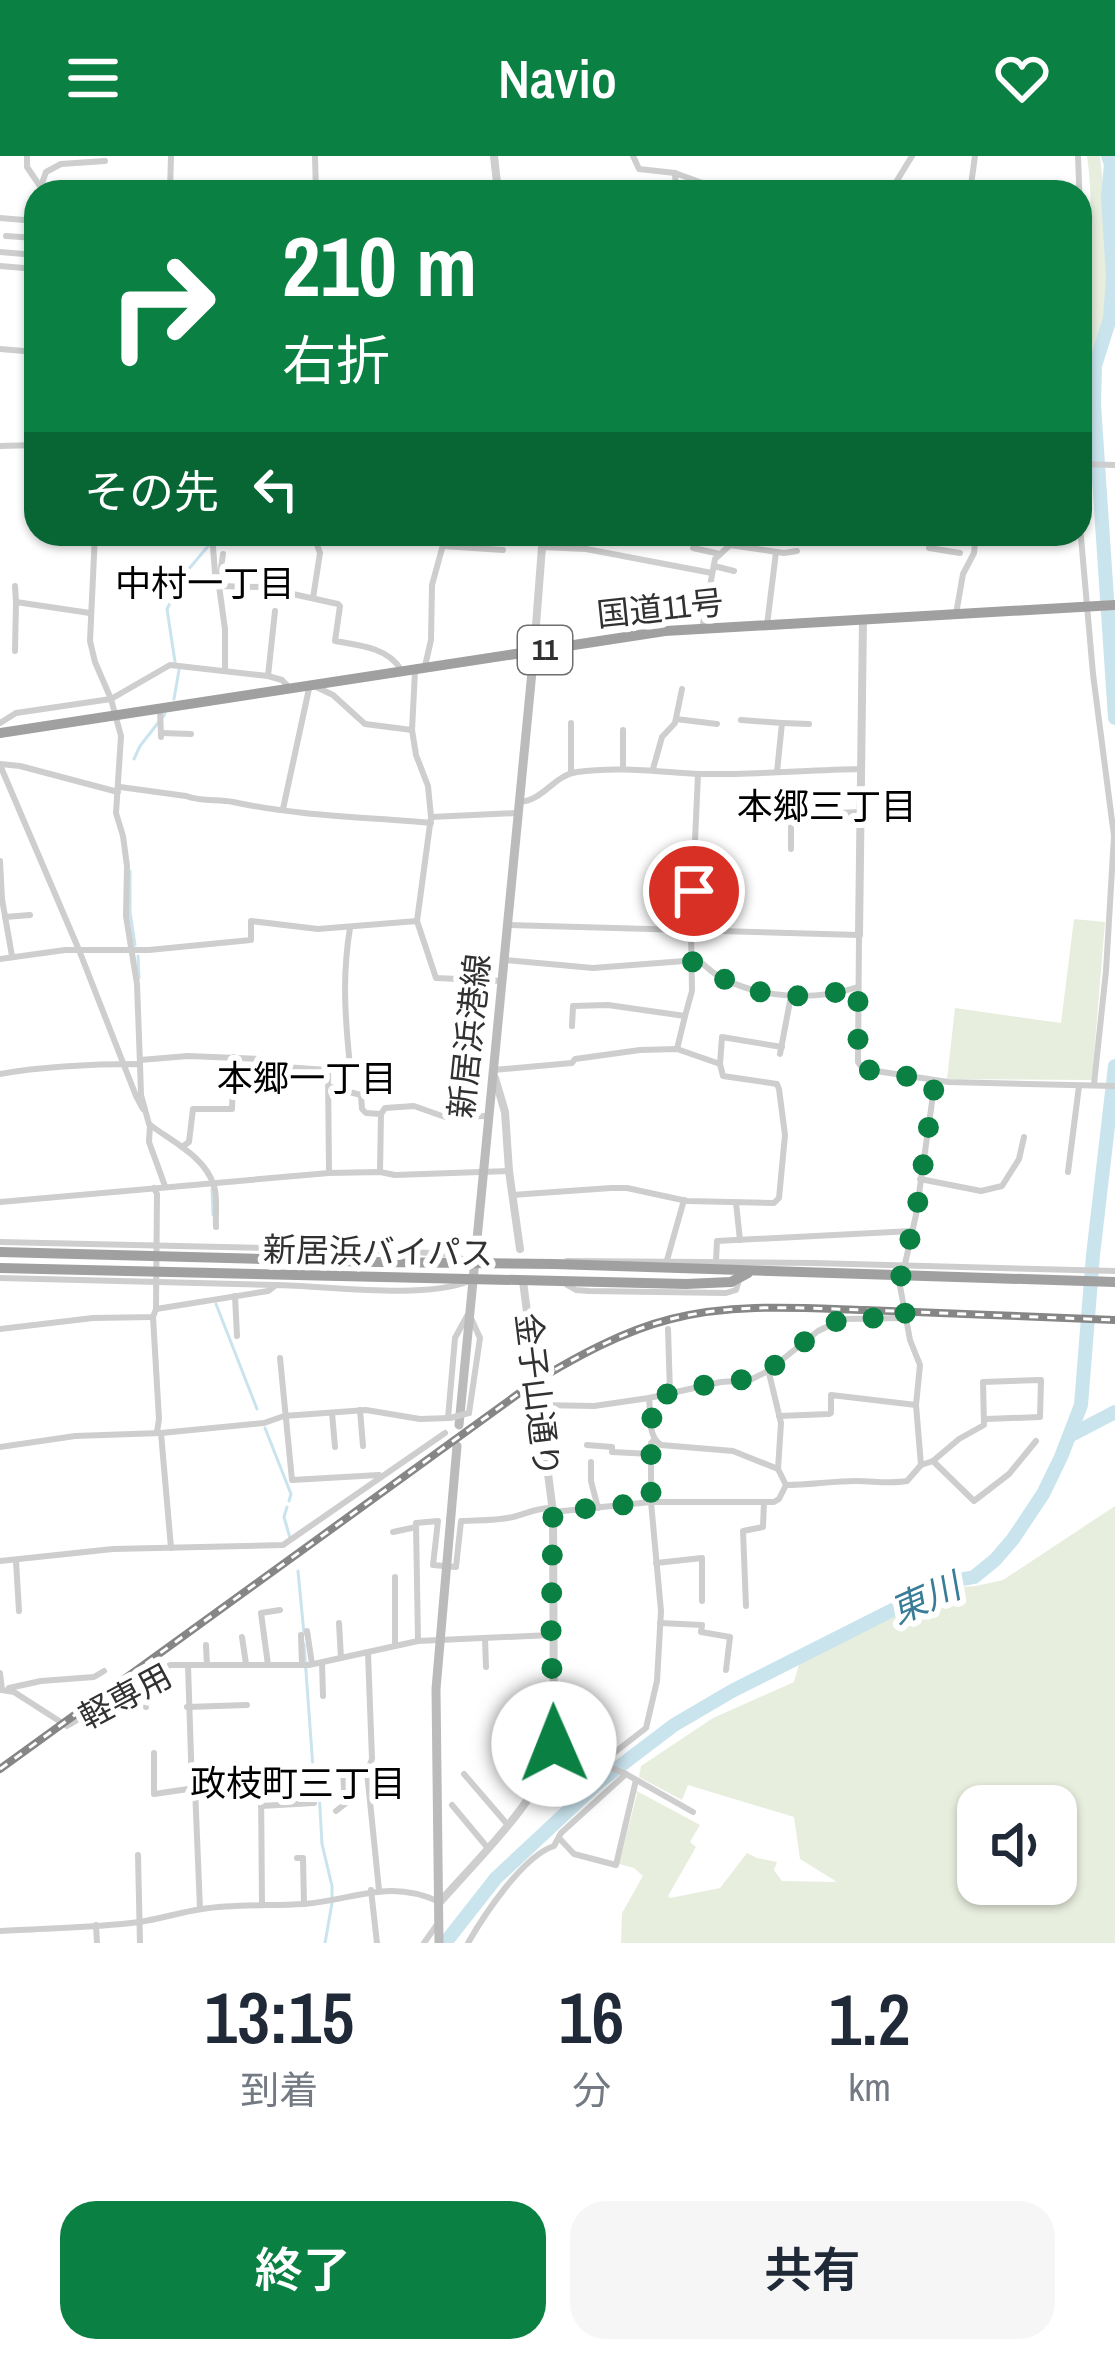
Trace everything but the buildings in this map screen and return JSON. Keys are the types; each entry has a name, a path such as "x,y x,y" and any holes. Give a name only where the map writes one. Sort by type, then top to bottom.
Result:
{"highway":[{"name":"国道11号","path":"0,733 117,715 160,715 310,684 631,635 1115,605"},
{"name":"新居浜バイパス","path":"0,1252 1112,1276"},
{"name":"新居浜バイパス","path":"0,1268 156,1277 686,1284 739,1280 751,1271"}],"main road":[{"name":"新居浜港線","path":"452,1420 469,1313 534,651"},
{"path":"438,1934 435,1739 457,1446"}],"street":[{"path":"633,156 638,169 698,180"},
{"path":"43,180 46,172 71,160 100,159"},
{"path":"675,173 675,180"},
{"path":"5,236 24,237"},
{"path":"94,546 90,641 122,736 116,813 128,874 127,916 143,1108"},
{"path":"213,546 225,629 225,670"},
{"path":"313,598 317,546"},
{"path":"702,629 713,569 729,546"},
{"path":"736,546 797,551"},
{"path":"928,546 960,553"},
{"path":"956,614 963,574 975,546"},
{"path":"1083,546 1114,836 1095,1084"},
{"path":"502,981 436,978 417,921 431,820 428,786 412,730 420,667 431,640 432,585 443,547 503,550"},
{"path":"534,651 542,547 734,571"},
{"path":"693,548 720,554"},
{"path":"767,625 776,552"},
{"path":"219,586 223,554"},
{"path":"182,584 198,581 261,587 340,606 335,640 388,656 400,670"},
{"path":"15,586 15,651"},
{"path":"16,602 90,613"},
{"path":"268,676 275,611"},
{"path":"863,620 858,1062 863,1069 935,1081 1115,1086"},
{"path":"0,723 16,713 111,699 170,665 268,676 290,688"},
{"path":"283,809 310,684 333,695 365,724 412,730"},
{"path":"653,770 662,737 676,719 682,689"},
{"path":"160,715 161,735 191,734"},
{"path":"676,719 717,724"},
{"path":"742,720 809,724"},
{"path":"571,723 571,773"},
{"path":"777,772 782,723"},
{"path":"623,730 623,769"},
{"path":"165,1186 149,1142 150,1125 0,765 255,809 355,819 431,820 519,807 571,773 861,770"},
{"path":"677,1049 692,992 698,773"},
{"path":"791,848 791,815 860,812"},
{"path":"0,861 4,929 12,956"},
{"path":"5,917 30,915"},
{"path":"0,959 251,940 251,921 318,929 417,921"},
{"path":"508,925 859,935"},
{"path":"0,1074 188,1056 262,1058 284,1067 328,1070 350,1066 344,967 350,928"},
{"path":"504,959 593,968 698,961 719,977 791,996 858,987"},
{"path":"512,1196 611,1188 684,1200 777,1202 785,1135 777,1084 723,1076 720,1064 722,1037 781,1050 791,996"},
{"path":"572,1026 573,1006 608,1005 685,1016"},
{"path":"520,1249 506,1112 494,1070 572,1063 610,1053 677,1049 720,1064"},
{"path":"182,1147 189,1142 193,1109 232,1109 235,1058"},
{"path":"328,1070 329,1173"},
{"path":"921,1465 916,1405 920,1365 900,1286 935,1081"},
{"path":"1068,1172 1079,1084"},
{"path":"330,1087 361,1095 366,1113 381,1114"},
{"path":"380,1172 385,1108 414,1106 439,1117 489,1115"},
{"path":"150,1125 203,1166 215,1189 215,1227"},
{"path":"920,1179 981,1191 1002,1186 1019,1159 1024,1136"},
{"path":"0,1202 329,1173 509,1171"},
{"path":"154,1189 158,1194 154,1313 159,1432 171,1548"},
{"path":"667,1261 684,1200"},
{"path":"736,1203 740,1240"},
{"path":"716,1261 718,1241 912,1231"},
{"path":"0,1242 157,1252"},
{"path":"554,1264 573,1259 716,1261 902,1270"},
{"path":"0,1277 156,1277 427,1289 471,1280"},
{"name":"金子山通り","path":"440,1902 540,1781 554,1744 553,1510 523,1281"},
{"path":"0,1329 154,1313 268,1292 276,1285"},
{"path":"235,1296 237,1336"},
{"path":"0,1447 360,1410 452,1420 469,1413 480,1339 469,1313"},
{"path":"538,1405 594,1406 750,1380 843,1318 906,1318"},
{"path":"668,1329 670,1393"},
{"path":"280,1358 292,1480 383,1475"},
{"path":"769,1371 779,1416 778,1469 786,1485"},
{"path":"786,1485 907,1481 921,1465 984,1425 983,1382 1041,1380 1040,1417 986,1419"},
{"path":"779,1416 829,1414 831,1395 916,1405"},
{"path":"603,1764 646,1728 657,1681 661,1604 651,1502 650,1398"},
{"path":"360,1410 363,1446"},
{"path":"332,1413 335,1447"},
{"path":"0,1561 113,1549 284,1545 445,1432"},
{"path":"654,1440 661,1445 733,1451 778,1469"},
{"path":"933,1461 974,1501 1009,1474 1036,1441"},
{"path":"587,1445 651,1454"},
{"path":"591,1462 598,1508"},
{"path":"418,1641 416,1522 438,1522 433,1565 456,1567 460,1521 517,1516 534,1508 764,1502 779,1499 786,1485"},
{"path":"746,1606 743,1531 763,1527 764,1502"},
{"path":"393,1532 416,1527"},
{"path":"656,1563 702,1558 702,1600"},
{"path":"16,1560 19,1611"},
{"path":"395,1577 395,1646"},
{"path":"268,1665 261,1613 280,1610"},
{"path":"339,1623 341,1658"},
{"path":"659,1623 702,1625 701,1633 730,1637 726,1670"},
{"path":"304,1633 306,1665"},
{"name":"軽専用","path":"1,1690 14,1692 67,1726 166,1666 306,1665 418,1641 551,1635"},
{"path":"242,1637 246,1664"},
{"path":"485,1638 486,1667"},
{"path":"206,1646 207,1665"},
{"path":"368,1653 372,1759 368,1772 377,1943"},
{"path":"322,1662 323,1696"},
{"path":"188,1666 192,1789"},
{"path":"0,1673 1,1690 94,1677 104,1670"},
{"path":"146,1679 146,1707"},
{"path":"187,1707 247,1705"},
{"path":"554,1744 625,1774 693,1812"},
{"path":"154,1753 154,1793 195,1788 200,1909"},
{"path":"336,1811 345,1804 343,1772"},
{"path":"262,1906 261,1787 252,1780 252,1773 368,1772"},
{"path":"464,1774 507,1824"},
{"path":"468,1943 490,1907 526,1865 554,1846 561,1833 625,1774"},
{"path":"560,1839 574,1854 616,1864 636,1780"},
{"path":"261,1806 314,1803"},
{"path":"452,1805 488,1847"},
{"path":"138,1855 140,1943"},
{"path":"297,1858 303,1858 304,1904"},
{"path":"0,1931 140,1922 200,1909 304,1904 375,1890 425,1895 440,1902"},
{"path":"95,1925 97,1943"},
{"path":"69,1927 70,1943"},
{"path":"11,1930 12,1943"},
{"path":"424,1943 438,1934"}],"green space":[{"path":"1087,156 1100,156 1109,258 1104,319 1092,355 1092,180"},
{"path":"1074,919 1105,922 1092,1080 947,1079 955,1008 1061,1023"},
{"path":"1115,1506 1115,1943 621,1943 622,1913 643,1876 619,1864 635,1790 700,1825 690,1842 696,1847 670,1898 720,1888 747,1853 777,1862 774,1870 782,1881 837,1882 800,1859 794,1817 688,1785 682,1800 639,1777 641,1766 713,1718 794,1682 800,1660 947,1588 1003,1580"}],"waterway":[{"name":"東川","path":"1108,156 1113,278 1110,318 1095,366 1094,404 1115,718"},
{"path":"175,662 167,609 188,570 208,546"},
{"path":"174,699 179,670"},
{"path":"134,759 165,714"},
{"path":"130,871 135,945"},
{"path":"138,956 139,978"},
{"name":"東川","path":"445,1943 496,1878 599,1782 674,1725 948,1582 974,1577 1013,1539 1043,1494 1081,1405 1115,1066"},
{"path":"212,1189 213,1215"},
{"path":"216,1304 257,1409"},
{"path":"1071,1435 1115,1412"},
{"path":"265,1428 291,1494 289,1501"},
{"path":"287,1507 284,1517 290,1538"},
{"path":"298,1571 304,1634"},
{"path":"304,1644 313,1768 332,1886 325,1943"}],"railway":[{"path":"0,1769 536,1381 636,1330 695,1314 767,1308 1115,1320"}],"district":[{"name":"中村一丁目","path":"205,583"},
{"name":"本郷三丁目","path":"827,806"},
{"name":"本郷一丁目","path":"307,1078"},
{"name":"政枝町三丁目","path":"298,1783"}],"route":[{"path":"554,1744 553,1512 651,1502 650,1398 760,1377 818,1331 843,1318 906,1318 901,1275 916,1215 935,1081 863,1069 858,1062 858,987 802,997 763,992 719,977 698,961 691,962 694,891"}]}
